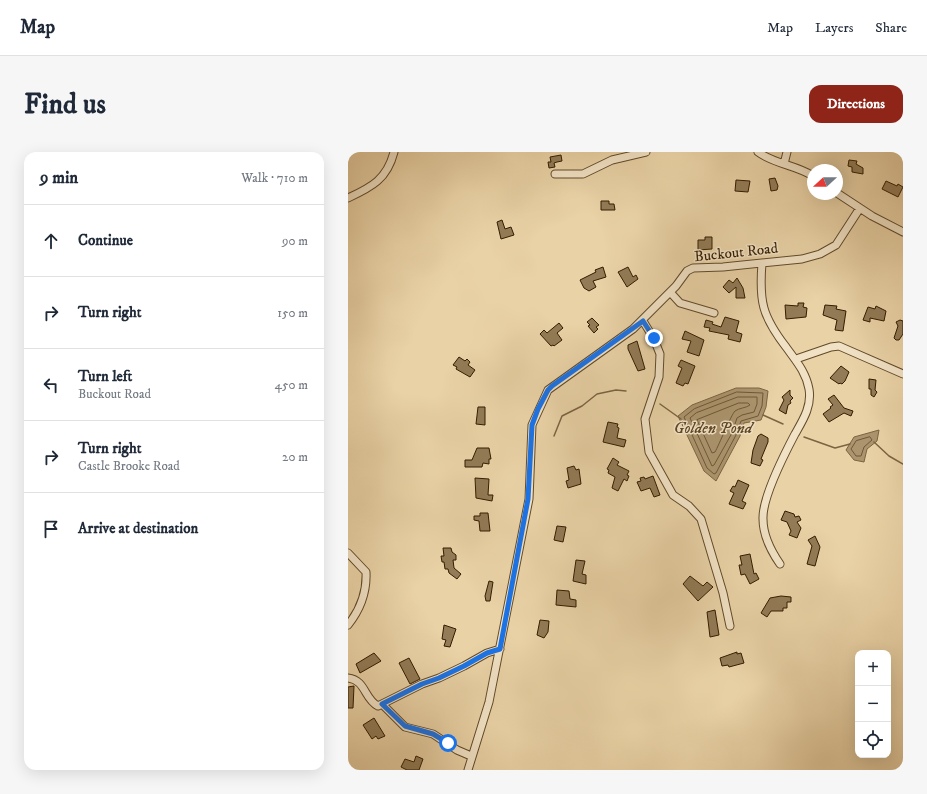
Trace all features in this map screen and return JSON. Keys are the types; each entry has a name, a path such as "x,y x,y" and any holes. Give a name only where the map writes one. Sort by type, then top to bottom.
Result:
{"street":[{"path":"348,198 377,183 386,172 394,152"},
{"path":"555,174 583,174 612,160 646,152"},
{"path":"758,152 768,159 802,169 807,172"},
{"path":"784,164 787,152"},
{"path":"843,197 903,232"},
{"name":"Buckout Road","path":"468,770 471,756 489,702 528,499 532,425 548,390 643,321 687,271 693,268 802,259 833,248 860,208"},
{"path":"762,263 760,291 764,310 770,326 803,370 809,389 810,402 804,417 781,459 764,509 763,519 772,552 780,564"},
{"path":"670,292 680,303 714,313"},
{"path":"643,321 654,338 660,354 659,377 645,419 649,452 673,495 689,506 701,519 723,593 730,626"},
{"path":"796,359 831,347 839,346 903,374"},
{"path":"348,553 366,572 367,586 356,615 348,625"},
{"path":"348,678 361,683 375,704 378,706 422,684 464,666 487,653 500,649"},
{"path":"382,704 405,726 433,734 457,750 471,756"}],"water":[{"name":"Golden Pond","path":"736,388 759,388 768,391 766,407 761,420 744,423 740,436 716,481 704,471 678,416 692,405"},
{"path":"879,430 877,441 867,449 864,462 854,460 846,450 854,437"}],"building":[{"path":"561,155 562,161 554,163 555,167 549,168 548,162 551,162 550,157"},
{"path":"849,160 857,161 856,164 863,168 863,174 852,172 852,167 848,166"},
{"path":"775,178 778,186 777,190 771,191 769,179"},
{"path":"736,180 750,181 748,192 735,191"},
{"path":"886,181 903,187 898,197 882,189"},
{"path":"601,201 609,201 609,204 614,204 615,210 601,210"},
{"path":"502,220 505,229 511,227 514,235 501,239 497,222"},
{"path":"705,237 712,237 712,249 698,250 698,240 705,240"},
{"path":"603,267 606,277 593,281 596,287 589,291 584,288 580,280 596,272 595,270"},
{"path":"628,267 633,277 636,275 638,279 627,287 618,272"},
{"path":"737,278 743,288 745,298 736,298 736,287 729,293 723,287 729,280 733,283"},
{"path":"798,303 804,303 803,307 807,308 806,317 786,319 785,305 798,306"},
{"path":"825,305 837,306 836,309 846,311 843,331 835,330 837,320 823,315"},
{"path":"876,306 886,311 884,321 870,318 870,322 863,320 868,307 875,309"},
{"path":"725,317 739,321 736,332 742,334 740,342 728,339 729,335 709,331 710,328 704,327 706,320 721,327"},
{"path":"592,318 599,325 596,327 598,329 594,333 588,326 590,325 587,322"},
{"path":"900,320 903,321 903,334 899,340 896,340 894,338 898,326 896,322"},
{"path":"559,323 563,328 557,333 562,340 554,346 551,346 540,334 544,330 547,333"},
{"path":"685,331 704,340 699,356 687,352 691,341 682,339"},
{"path":"637,341 645,369 638,371 628,349 628,345"},
{"path":"459,357 465,361 467,359 470,362 468,365 475,370 470,377 456,369 457,367 453,365"},
{"path":"681,360 695,366 688,384 685,383 683,386 676,383 682,368 678,366"},
{"path":"841,366 849,372 845,381 842,384 839,384 830,378"},
{"path":"869,379 876,380 875,390 877,392 874,397 871,395 871,389 869,389"},
{"path":"790,390 790,395 793,398 790,401 791,403 788,405 786,414 779,410 784,400 782,397"},
{"path":"834,395 844,408 853,411 851,416 844,413 829,422 823,414 833,405 828,399"},
{"path":"478,407 485,407 485,425 476,424"},
{"path":"608,422 618,424 617,427 619,428 617,438 626,440 624,447 603,442"},
{"path":"761,434 768,438 768,442 761,459 763,460 760,466 751,463 753,450 758,436"},
{"path":"477,448 489,448 491,459 489,459 489,464 483,463 482,467 465,467 465,460 472,460"},
{"path":"613,458 619,462 617,465 629,471 627,481 624,479 618,491 612,488 615,477 608,473 609,470 607,469"},
{"path":"574,466 576,470 579,469 581,484 568,488 566,481 569,480 567,468"},
{"path":"653,476 660,495 654,497 650,488 641,491 637,482 641,481 640,478 644,477 645,479"},
{"path":"475,478 489,479 488,495 493,495 492,501 476,498"},
{"path":"738,480 749,485 742,501 746,503 743,509 729,504 734,493 730,491 733,486 735,487"},
{"path":"785,511 794,514 795,517 799,516 801,520 797,522 801,528 797,538 789,535 791,531 787,522 781,520"},
{"path":"480,513 488,513 490,531 480,531 479,521 474,520 474,516 480,516"},
{"path":"557,526 566,527 563,542 554,540"},
{"path":"815,536 820,547 815,566 807,564 812,546 808,540"},
{"path":"443,548 451,548 452,552 456,555 456,560 453,560 454,568 461,574 457,579 449,573 448,569 445,569 441,556 444,556"},
{"path":"750,554 754,574 756,573 759,579 750,584 745,574 741,575 739,565 742,565 740,556"},
{"path":"576,560 585,561 582,574 586,575 586,584 573,581"},
{"path":"690,576 703,586 707,582 713,587 698,601 683,584"},
{"path":"489,581 493,582 490,601 486,601 485,596"},
{"path":"557,590 569,591 570,599 576,600 576,607 556,605"},
{"path":"781,596 791,597 791,602 787,602 787,608 783,608 783,611 771,611 767,617 761,613 770,598"},
{"path":"715,610 719,635 710,637 707,612"},
{"path":"540,620 549,621 548,632 544,638 537,635"},
{"path":"444,625 456,629 450,647 444,646 446,640 442,639"},
{"path":"737,652 737,654 741,653 744,663 729,667 728,665 722,666 720,658"},
{"path":"374,653 381,661 360,673 356,664"},
{"path":"409,658 420,679 410,684 399,663"},
{"path":"354,686 353,708 348,708 348,687"},
{"path":"374,718 385,736 378,739 376,736 372,739 363,725"},
{"path":"416,756 423,759 419,770 407,770 401,767 405,759 414,762"}],"waterway":[{"path":"554,436 562,416 582,406 597,394 616,390 626,391"},
{"path":"660,404 681,419"},
{"path":"763,415 783,424"},
{"path":"804,437 835,448 850,444"},
{"path":"874,442 889,456 903,464"}],"route":[{"path":"448,743 433,734 401,724 386,706 382,704 422,684 464,666 487,653 500,649 528,499 532,425 538,409 548,390 552,386 643,321 654,338"}]}
